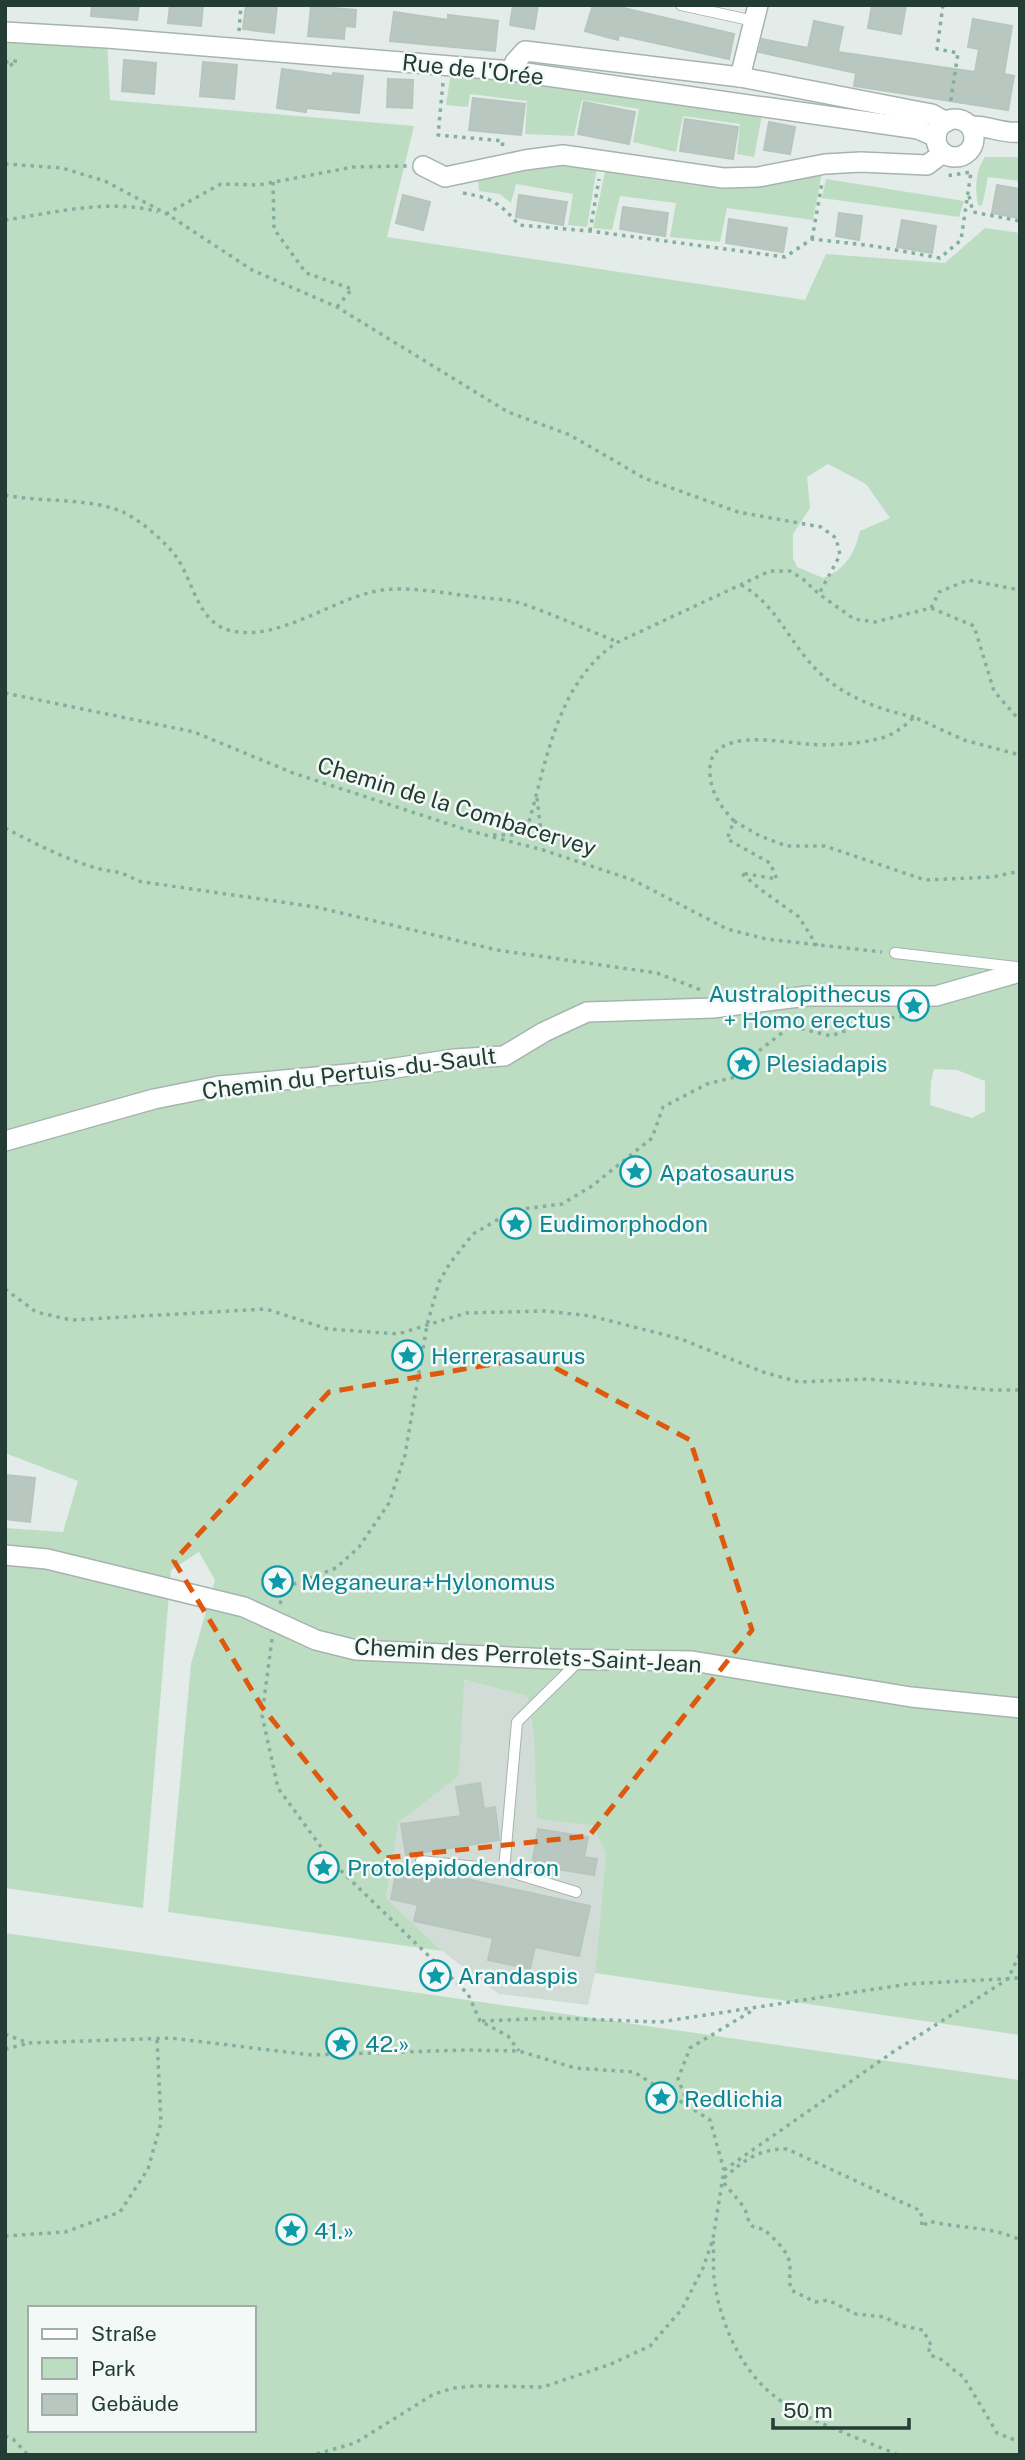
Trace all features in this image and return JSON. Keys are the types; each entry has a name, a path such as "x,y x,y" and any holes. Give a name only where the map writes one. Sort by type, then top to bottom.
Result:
{"street":[{"path":"740,77 756,13"},
{"name":"Rue de l'Orée","path":"5,32 512,71 918,130 944,130"},
{"path":"512,71 515,62 525,51 740,77 921,111 932,114 944,130 955,157 971,149 1016,137"},
{"path":"423,166 445,177 563,155 723,178 758,177 825,164 861,162 927,165 944,130 960,120 970,126 980,125 1016,137"},
{"path":"970,126 974,137 971,149"},
{"name":"Chemin du Pertuis-du-Sault","path":"5,1141 154,1099 219,1086 369,1072 454,1059 504,1056 544,1032 587,1012 713,1008 807,996 936,996 1020,970"},
{"name":"Chemin des Perrolets-Saint-Jean","path":"5,1555 47,1559 244,1607 316,1640 356,1650 581,1660 691,1661 911,1697 1020,1708"}],"lane":[{"path":"681,5 756,13"},
{"name":"Chemin du Pertuis-du-Sault","path":"895,953 1020,970"},
{"path":"504,1870 517,1722 581,1660"},
{"path":"421,1861 504,1870 576,1892"}],"path":[{"path":"238,40 240,5"},
{"path":"943,5 937,49 958,53 944,130"},
{"path":"5,62 17,61 5,69"},
{"path":"445,65 438,135 503,141 501,151"},
{"path":"590,231 602,160"},
{"path":"5,164 62,168 105,181 167,214 252,270 337,307 508,412 570,435 644,478 738,512 821,527 836,538 840,555 819,594"},
{"path":"812,239 825,164"},
{"path":"445,177 446,190 486,197 502,205 519,225 590,231 785,257 812,239 874,246 940,258 961,240 971,173 934,177 929,173 927,165"},
{"path":"5,219 85,208 143,207 167,214 221,184 259,185 353,167 423,166"},
{"path":"273,182 274,229 306,273 352,289 337,307"},
{"path":"968,192 973,212 1020,221"},
{"path":"5,495 103,506 125,514 145,527 176,556 201,607 216,626 231,631 252,633 275,628 373,591 413,590 517,602 618,642"},
{"path":"470,831 517,835 528,825 560,715 580,677 605,650 770,571 790,572 803,579 854,619 875,622 931,608 974,626 994,691 1020,721"},
{"path":"931,608 939,592 968,580 1020,590"},
{"path":"741,584 759,594 807,659 825,678 861,701 882,710 914,717 964,740 1020,755"},
{"name":"Chemin de la Combacervey","path":"5,692 194,732 293,773 470,831 543,850 633,880 727,929 766,939 895,953"},
{"path":"914,717 901,729 879,739 833,745 747,739 724,745 711,757 710,778 715,796 734,821 760,836 787,846 825,846 925,880 993,877 1020,871"},
{"path":"537,796 543,850"},
{"path":"734,821 727,839 770,863 777,879 741,873 799,917 817,946"},
{"path":"5,828 40,846 97,868 125,873 137,881 316,907 497,950 657,973 705,991"},
{"path":"519,2051 508,2036 480,2021 468,1994 332,1861 278,1788 262,1715 275,1621 286,1587 336,1568 359,1547 389,1503 405,1455 427,1325 439,1282 473,1234 514,1210 562,1204 592,1186 652,1138 663,1107 706,1084 743,1075 756,1054 791,1026 831,1036 875,1020 913,1015 936,996"},
{"path":"5,1289 36,1312 71,1321 266,1309 328,1329 398,1334 467,1313 546,1311 591,1316 681,1339 763,1372 799,1381 866,1379 1020,1390"},
{"path":"724,2170 893,2052 1008,1979 1020,1953"},
{"path":"480,2021 553,2018 660,2022 908,1983 1020,1978"},
{"path":"689,2106 678,2079 691,2048 756,2008"},
{"path":"5,2034 28,2043"},
{"path":"5,2236 65,2232 120,2212 148,2169 162,2123 157,2038"},
{"path":"5,2049 28,2043 170,2038 312,2055 519,2051 575,2068 634,2072 710,2120 724,2170 713,2239 703,2268 682,2309 650,2346 611,2364 543,2387 474,2386 434,2394 355,2443 313,2455"},
{"path":"724,2180 753,2156 770,2149 787,2149 921,2211 922,2227 929,2221 950,2227 1002,2231 1020,2240"},
{"path":"724,2180 746,2210 746,2218 750,2224 764,2229 788,2256 791,2290 814,2302 828,2300 856,2314 885,2317 899,2325 923,2330 932,2347 929,2350 931,2356 937,2357 963,2376 997,2432 1020,2441"},
{"path":"713,2239 715,2279 725,2324 751,2374 774,2396 814,2419 898,2455"},
{"path":"5,2436 13,2439 28,2455"}],"highlighted area":[{"path":"535,1357 690,1440 752,1630 589,1836 384,1858 262,1707 174,1561 329,1392"}],"shaded area":[{"path":"463,1680 527,1696 534,1735 592,1825 606,1853 595,1973 588,2005 499,1994 442,1951 386,1898 399,1822 459,1776"}],"green space":[{"path":"5,32 107,38 110,100 414,126 387,237 805,300 826,254 945,263 985,228 1020,233 1020,2035 595,1973 606,1853 592,1825 537,1819 534,1735 527,1696 464,1680 459,1776 399,1822 386,1898 442,1951 168,1912 191,1664 215,1580 199,1552 171,1570 143,1908 5,1888 5,1528 63,1532 78,1481 5,1453","holes":["828,464 866,484 890,518 860,531 848,560 831,575 823,578 797,567 793,558 793,534 810,508 807,477","934,1069 957,1070 985,1081 985,1111 972,1118 930,1105"]},
{"path":"451,72 762,115 754,157 737,154 740,124 683,116 676,152 633,142 639,109 582,100 574,136 525,134 527,101 470,94 468,107 446,105"},
{"path":"985,157 1020,157 1020,181 988,177 982,206 978,205 976,192 979,168"},
{"path":"570,164 597,167 587,227 568,225 573,194 516,184 511,203 500,194 479,191 478,180"},
{"path":"605,172 698,186 725,186 822,172 813,220 727,208 720,242 670,237 676,203 620,196 612,230 593,228"},
{"path":"826,179 964,201 959,217 822,198"},
{"path":"5,1933 1020,2080 1020,2455 5,2455"}],"building":[{"path":"92,5 139,5 137,20 91,16"},
{"path":"170,5 203,5 201,26 168,23"},
{"path":"246,5 277,5 274,33 243,29"},
{"path":"513,5 538,5 534,29 510,25"},
{"path":"593,5 611,5 734,34 729,59 619,35 618,40 585,31"},
{"path":"872,5 906,5 901,34 868,28"},
{"path":"311,6 356,10 355,27 345,26 344,39 308,36"},
{"path":"394,12 448,20 448,15 498,21 495,51 390,41"},
{"path":"973,19 1012,26 1004,74 1014,76 1008,110 854,86 856,73 759,52 762,39 808,48 814,21 843,27 838,52 975,72 979,49 968,47"},
{"path":"124,60 156,63 154,94 122,91"},
{"path":"203,62 237,65 234,99 200,96"},
{"path":"282,69 333,76 333,73 363,76 359,113 306,108 306,112 277,108"},
{"path":"388,79 413,80 412,108 387,107"},
{"path":"473,98 525,104 521,135 469,130"},
{"path":"584,102 635,112 629,144 578,134"},
{"path":"685,119 738,127 733,159 680,151"},
{"path":"769,122 795,127 790,154 764,150"},
{"path":"997,185 1020,189 1020,218 992,213"},
{"path":"403,195 430,202 423,230 396,223"},
{"path":"519,195 567,202 563,225 516,217"},
{"path":"623,207 668,213 665,236 620,229"},
{"path":"839,213 862,216 859,240 836,236"},
{"path":"729,219 787,228 783,252 726,243"},
{"path":"902,220 936,226 932,253 897,247"},
{"path":"5,1475 35,1478 30,1522 5,1519"},
{"path":"480,1783 484,1809 495,1807 499,1840 406,1855 401,1824 461,1816 456,1787"},
{"path":"538,1829 588,1837 584,1857 597,1859 594,1875 532,1865"},
{"path":"398,1864 590,1906 579,1956 535,1947 530,1969 488,1960 493,1938 414,1921 418,1905 391,1899"}],"place":[{"name":"Australopithecus + Homo erectus","path":"914,1006"},
{"name":"Plesiadapis","path":"743,1063"},
{"name":"Apatosaurus","path":"636,1172"},
{"name":"Eudimorphodon","path":"516,1223"},
{"name":"Herrerasaurus","path":"408,1355"},
{"name":"Meganeura+Hylonomus","path":"278,1581"},
{"name":"Protolepidodendron","path":"324,1867"},
{"name":"Arandaspis","path":"435,1975"},
{"name":"42.»","path":"342,2043"},
{"name":"Redlichia","path":"661,2098"},
{"name":"41.»","path":"291,2230"}]}
